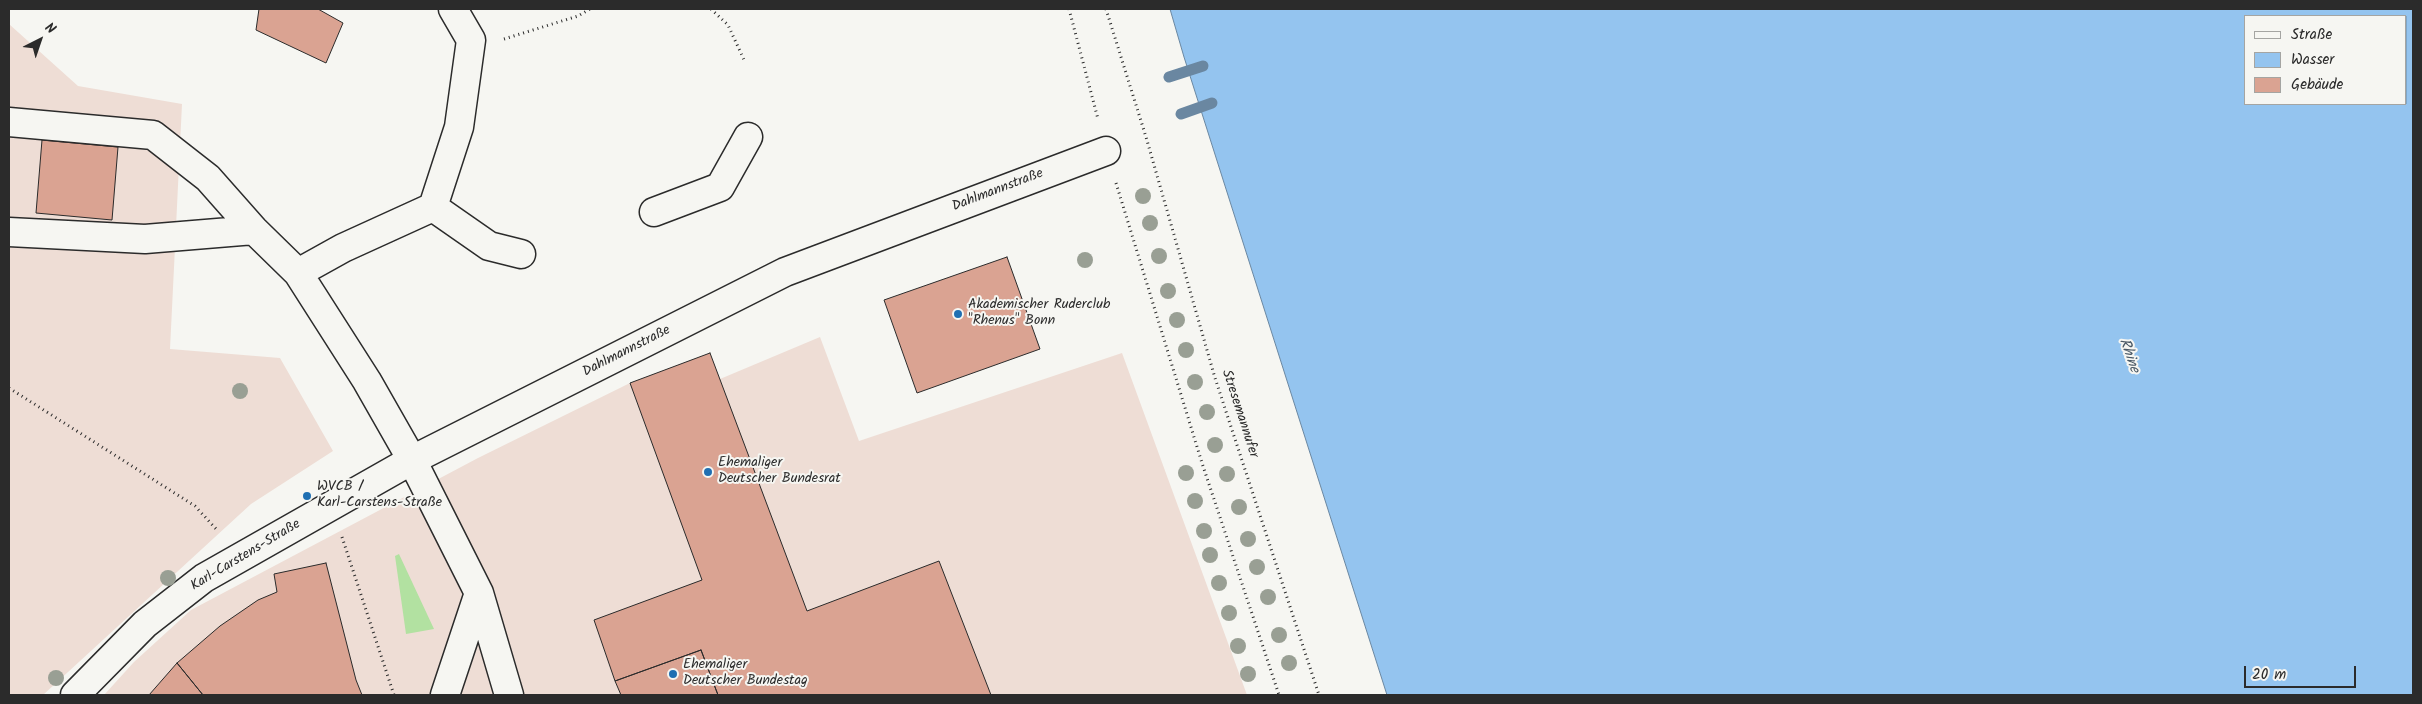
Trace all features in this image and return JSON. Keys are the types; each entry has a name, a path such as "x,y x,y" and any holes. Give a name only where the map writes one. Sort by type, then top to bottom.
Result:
{"street":[{"path":"298,273 343,248 433,207 459,127 471,40 453,9"},
{"path":"9,122 153,135 208,178 254,230 298,273 367,381 412,460 479,594 508,695"},
{"path":"654,212 720,187 748,137"},
{"name":"Dahlmannstraße","path":"412,460 785,272 1106,151"},
{"path":"433,207 489,246 520,254"},
{"path":"9,232 145,239 254,230"},
{"name":"Karl-Carstens-Straße","path":"75,695 145,624 204,578 412,460"},
{"path":"445,695 479,594"}],"path":[{"path":"471,40 501,40 547,27 578,16 590,9"},
{"path":"711,9 728,25 745,62"},
{"path":"1068,9 1106,151 1202,462 1279,695"},
{"name":"Stresemannufer","path":"1106,9 1146,136 1215,378 1319,695"},
{"path":"9,388 200,509 240,556"},
{"path":"331,505 394,695"}],"shaded area":[{"path":"9,24 78,86 182,104 170,349 280,358 333,451 251,504 43,695 9,695"},
{"path":"820,337 859,441 1122,353 1247,695 104,695 134,662 191,610 478,458 630,383 710,353 720,379"}],"green space":[{"path":"399,554 434,629 406,634 395,556"}],"water":[{"name":"Rhine","path":"1170,9 2413,9 2413,695 1387,695"}],"building":[{"path":"259,9 318,9 343,23 326,63 256,30"},
{"path":"42,140 118,147 112,220 36,213"},
{"name":"Akademischer Ruderclub \"Rhenus\" Bonn","path":"1007,257 1040,349 917,393 884,300"},
{"name":"Ehemaliger Deutscher Bundesrat","path":"710,353 807,611 939,561 991,695 718,695 701,650 615,681 594,620 702,580 630,383"},
{"path":"326,563 356,680 362,695 203,695 177,663 220,626 258,600 277,592 274,574"},
{"name":"Ehemaliger Deutscher Bundestag","path":"701,650 718,695 621,695 615,681"},
{"path":"177,663 203,695 149,695"}],"waterway":[{"path":"1169,77 1203,66"},
{"path":"1181,114 1212,103"}],"place":[{"name":"Akademischer Ruderclub \"Rhenus\" Bonn","path":"958,314"},
{"name":"Ehemaliger Deutscher Bundesrat","path":"708,472"},
{"name":"WVCB / Karl-Carstens-Straße","path":"307,496"},
{"name":"Ehemaliger Deutscher Bundestag","path":"673,674"}]}
